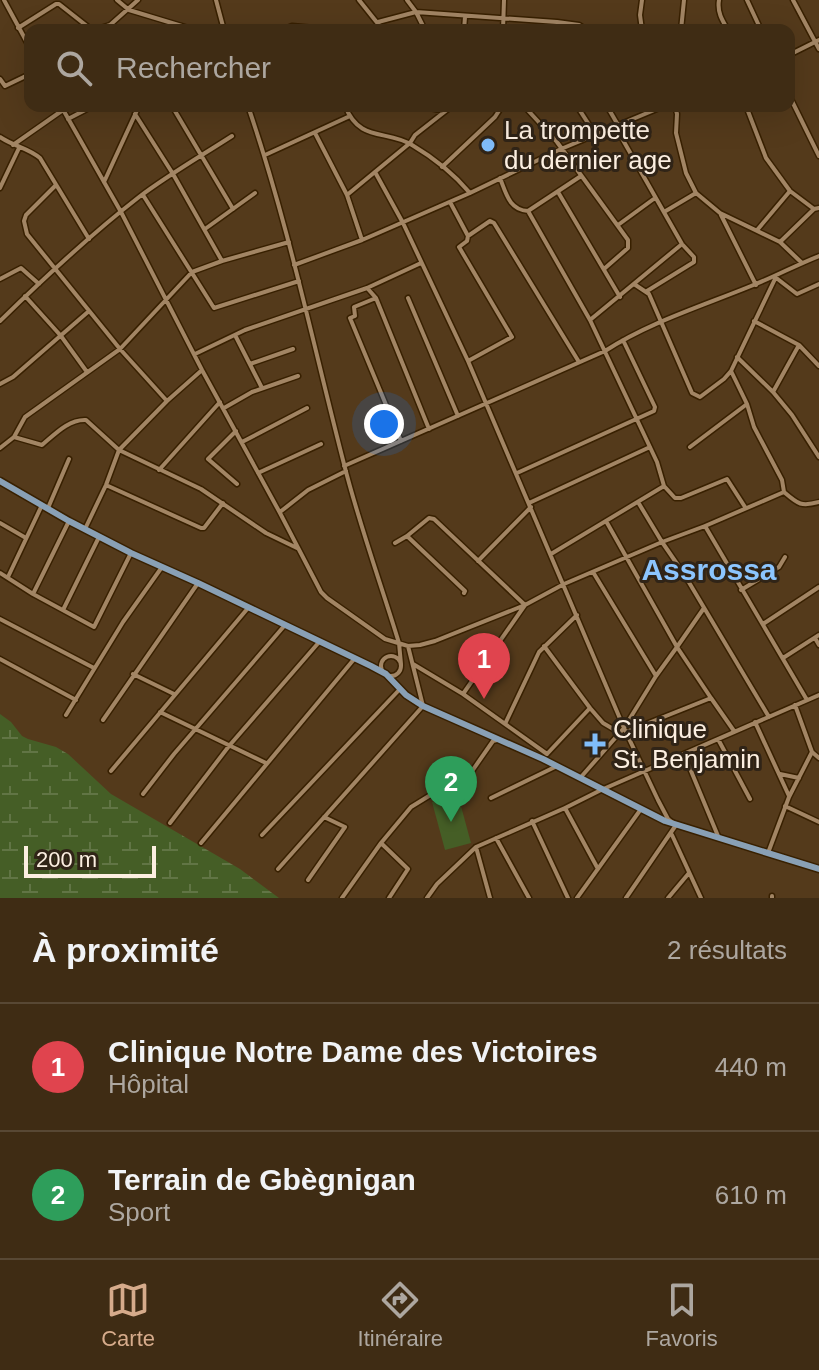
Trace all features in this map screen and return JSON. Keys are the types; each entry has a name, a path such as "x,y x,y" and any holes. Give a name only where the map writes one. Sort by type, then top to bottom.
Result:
{"main road":[{"path":"0,481 99,537 386,674 423,706 545,756 601,790 676,825 819,869"}],"street":[{"path":"4,0 24,38"},
{"path":"117,0 129,10 175,24"},
{"path":"111,24 138,0"},
{"path":"216,0 222,24"},
{"path":"359,0 378,22 416,12 574,24"},
{"path":"407,0 422,24"},
{"path":"503,24 504,0"},
{"path":"641,24 642,0"},
{"path":"682,24 684,0"},
{"path":"719,0 717,8 725,24"},
{"path":"747,0 758,24"},
{"path":"793,0 819,49"},
{"path":"24,24 59,4 85,24"},
{"path":"464,24 465,17"},
{"path":"18,28 24,24"},
{"path":"795,52 817,41"},
{"path":"0,79 3,87 24,77"},
{"path":"795,107 819,156"},
{"path":"13,145 57,112"},
{"path":"64,112 121,212 202,370 324,595 385,639 408,646 435,641 784,492"},
{"path":"68,119 81,112"},
{"path":"176,112 233,209"},
{"path":"250,112 289,242 345,469 399,643 401,664 397,673 386,674 382,665 388,657 397,658 401,664"},
{"path":"348,112 369,133 410,143 456,176 470,193"},
{"path":"347,195 445,112"},
{"path":"442,167 498,112"},
{"path":"530,112 550,133 628,240 629,245 604,269"},
{"path":"581,112 595,134"},
{"path":"610,112 655,198 682,244 694,257 694,262 646,291"},
{"path":"294,265 403,223 561,149 650,112"},
{"path":"676,112 676,133 686,173 696,193 720,213 780,242 802,263"},
{"path":"748,112 766,158 790,191 817,208 780,242"},
{"path":"104,182 135,114"},
{"path":"135,114 222,261"},
{"path":"265,155 350,116"},
{"path":"315,133 347,195 362,240"},
{"path":"0,321 142,195 232,136"},
{"path":"0,137 40,158 89,239"},
{"path":"0,188 19,148"},
{"path":"375,172 403,223 468,361 625,730 664,813 676,825 626,898"},
{"path":"500,178 511,204 528,211 581,176"},
{"path":"56,185 24,221 27,234 120,349 167,401"},
{"path":"757,230 790,191"},
{"path":"558,192 620,297"},
{"path":"205,229 255,193"},
{"path":"664,212 696,193"},
{"path":"142,195 214,308 299,281"},
{"path":"618,226 655,198"},
{"path":"450,202 468,236"},
{"path":"528,211 590,320 657,462 664,486 677,499 727,479 745,507"},
{"path":"720,213 756,285"},
{"path":"468,361 512,337 459,247 468,236 490,221 579,362"},
{"path":"0,448 14,437 25,417 120,349 192,272 289,242"},
{"path":"590,320 682,244"},
{"path":"280,513 308,490 401,441 605,351 662,322 819,256"},
{"path":"195,354 235,335 367,288 421,263"},
{"path":"0,279 21,268 39,284"},
{"path":"634,284 649,294 692,393 700,397 731,371 775,277"},
{"path":"775,277 797,294 819,284"},
{"path":"367,288 376,298 429,429"},
{"path":"25,296 61,336 87,372"},
{"path":"376,298 354,307 355,316 350,318 401,441"},
{"path":"408,298 458,416"},
{"path":"0,384 13,377 89,311"},
{"path":"754,321 799,345 819,366"},
{"path":"235,335 262,388"},
{"path":"517,473 654,411 655,407 623,340"},
{"path":"773,392 799,345"},
{"path":"250,364 293,349"},
{"path":"737,357 792,415 819,457"},
{"path":"85,529 119,450 202,370"},
{"path":"731,371 754,427 782,480 784,492 798,503 819,502"},
{"path":"223,408 247,394 298,376"},
{"path":"159,470 220,402"},
{"path":"690,447 747,404"},
{"path":"242,442 307,408"},
{"path":"14,437 42,445 65,426 86,420 119,450 201,489 266,533 299,548"},
{"path":"236,431 208,459 237,484"},
{"path":"258,473 321,444"},
{"path":"478,561 530,505 650,447"},
{"path":"8,577 69,459"},
{"path":"106,485 201,528 223,503"},
{"path":"551,554 664,486"},
{"path":"638,502 769,717"},
{"path":"395,543 431,518 525,605"},
{"path":"33,594 69,521"},
{"path":"606,521 677,647 734,731"},
{"path":"0,523 26,538"},
{"path":"705,526 807,700"},
{"path":"407,536 464,593"},
{"path":"63,610 99,537"},
{"path":"0,573 94,627 131,553"},
{"path":"741,590 779,567 785,557"},
{"path":"66,715 162,567"},
{"path":"593,572 656,676"},
{"path":"103,720 198,583"},
{"path":"763,624 819,587"},
{"path":"463,694 525,605"},
{"path":"111,771 249,607"},
{"path":"625,730 656,676 704,608"},
{"path":"505,724 535,658 577,615"},
{"path":"0,619 94,668"},
{"path":"143,794 285,625"},
{"path":"783,658 817,637 819,645"},
{"path":"170,823 229,746 320,641"},
{"path":"278,869 423,706 408,646"},
{"path":"544,646 603,723 620,733"},
{"path":"201,843 355,658"},
{"path":"0,659 76,700"},
{"path":"413,664 463,694 545,756 590,708"},
{"path":"133,674 174,694"},
{"path":"262,835 400,689"},
{"path":"427,898 437,884 476,847 819,695"},
{"path":"579,778 620,733 711,698"},
{"path":"795,705 812,752 819,758"},
{"path":"160,712 266,764"},
{"path":"755,722 789,797"},
{"path":"718,739 750,799"},
{"path":"342,898 381,843 415,803 437,791 463,784 493,741 500,740"},
{"path":"768,853 785,806 812,752"},
{"path":"684,754 719,839"},
{"path":"491,798 557,766"},
{"path":"780,774 799,778"},
{"path":"785,806 819,822"},
{"path":"565,808 598,869"},
{"path":"577,898 641,809"},
{"path":"308,880 345,827 324,817"},
{"path":"532,821 568,898"},
{"path":"672,834 701,898"},
{"path":"496,838 529,898"},
{"path":"381,843 408,869 389,898"},
{"path":"476,847 490,898"},
{"path":"668,898 689,873"}],"green space":[{"path":"0,714 22,736 68,754 111,794 240,869 279,898 0,898"},
{"path":"458,795 471,843 445,850 432,802"}],"place":[{"name":"La trompette du dernier age","path":"488,145"},
{"name":"Clinique Notre Dame des Victoires","path":"484,699"},
{"name":"Clinique St. Benjamin","path":"595,744"},
{"name":"Terrain de Gbègnigan","path":"451,822"}],"district":[{"name":"Assrossa","path":"709,570"}]}
